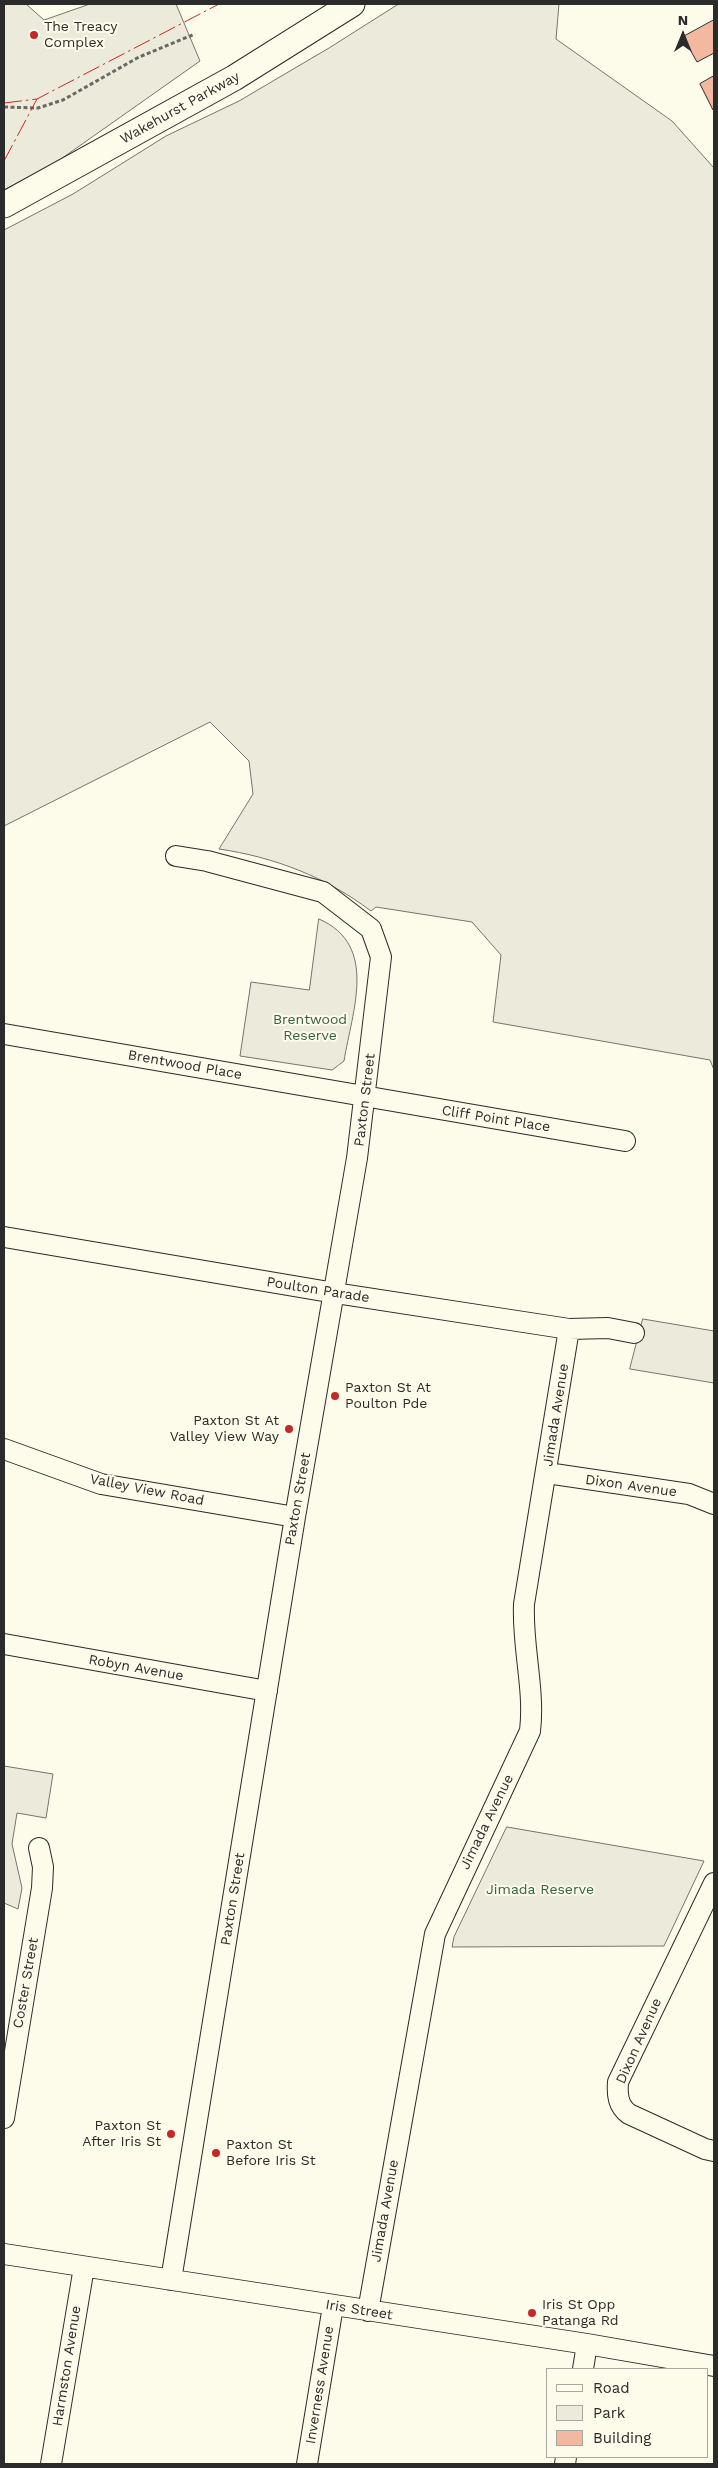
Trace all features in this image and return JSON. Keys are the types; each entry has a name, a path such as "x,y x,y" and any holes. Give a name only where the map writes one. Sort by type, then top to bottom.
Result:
{"main road":[{"name":"Wakehurst Parkway","path":"4,205 234,78 352,4"}],"street":[{"name":"Paxton Street","path":"171,2280 295,1517 335,1293 366,1098 381,957 371,929 323,892 207,861 176,856"},
{"name":"Brentwood Place","path":"4,1034 366,1098"},
{"name":"Cliff Point Place","path":"366,1098 576,1131 625,1141"},
{"name":"Poulton Parade","path":"4,1237 335,1293 569,1329 608,1328 634,1332"},
{"name":"Jimada Avenue","path":"368,2311 435,1934 530,1730 532,1713 524,1639 524,1604 569,1329"},
{"name":"Valley View Road","path":"4,1449 101,1484 295,1517"},
{"name":"Dixon Avenue","path":"546,1473 689,1494 714,1504"},
{"name":"Robyn Avenue","path":"4,1644 267,1691"},
{"name":"Coster Street","path":"4,2118 42,1888 43,1867 39,1848"},
{"name":"Dixon Avenue","path":"714,1884 618,2082 617,2094 623,2110 629,2114 714,2151"},
{"name":"Iris Street","path":"4,2254 333,2306 587,2344 712,2360"},
{"name":"Harmston Avenue","path":"51,2464 84,2267"},
{"name":"Inverness Avenue","path":"307,2464 333,2306"},
{"path":"582,2368 587,2344"}],"path":[{"path":"4,107 38,108 63,100 139,57 195,34"}],"green space":[{"path":"4,4 26,4 44,20 90,4 176,4 200,61 51,166 4,190"},
{"path":"399,4 559,4 556,39 672,121 714,168 714,1070 710,1060 493,1022 501,955 472,922 376,907 371,911 336,888 299,870 260,857 219,849 253,794 249,761 210,722 4,826 4,230 73,194 166,136 239,101"},
{"name":"Brentwood Reserve","path":"319,919 338,931 349,945 355,962 357,981 355,1001 344,1061 332,1070 240,1056 251,982 309,990"},
{"path":"643,1319 714,1331 714,1383 630,1369"},
{"path":"4,1766 53,1774 46,1818 17,1813 12,1844 22,1888 18,1909 4,1903"},
{"name":"Jimada Reserve","path":"507,1827 704,1861 664,1946 452,1947 454,1937"}],"building":[{"path":"714,20 714,53 697,62 683,37"},
{"path":"714,76 714,109 713,110 700,84"}],"power":[{"path":"4,103 37,99 219,4"},
{"path":"4,161 37,99"}],"place":[{"name":"The Treacy Complex","path":"34,35"},
{"name":"Paxton St At Poulton Pde","path":"335,1396"},
{"name":"Paxton St At Valley View Way","path":"289,1429"},
{"name":"Paxton St After Iris St","path":"171,2134"},
{"name":"Paxton St Before Iris St","path":"216,2153"},
{"name":"Iris St Opp Patanga Rd","path":"532,2313"}]}
